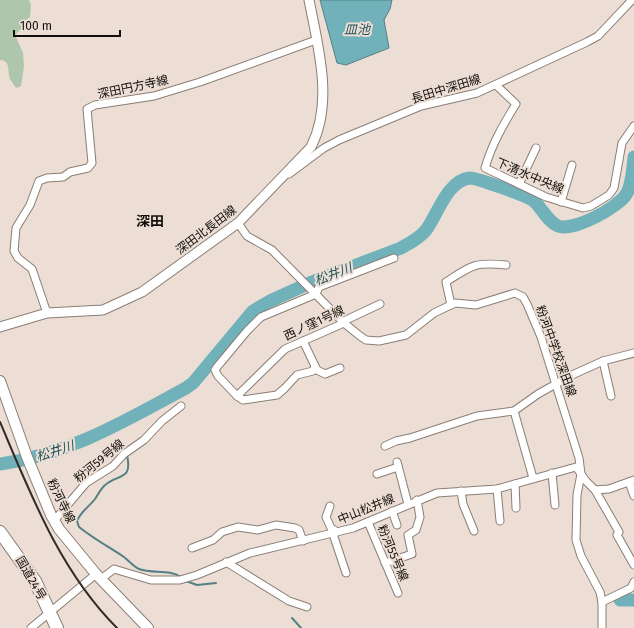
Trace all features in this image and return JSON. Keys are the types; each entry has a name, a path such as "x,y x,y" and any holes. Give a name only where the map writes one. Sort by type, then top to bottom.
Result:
{"highway":[{"name":"国道24号","path":"0,532 35,581 57,628"}],"main road":[{"name":"粉河寺線","path":"0,382 28,460 58,529 99,576 148,628"}],"street":[{"name":"深田北長田線","path":"0,327 47,313 92,312 114,306 142,292 238,223 311,147 320,120 323,97 321,65 309,0"},
{"name":"長田中深田線","path":"281,178 324,148 339,140 421,106 477,93 598,36 632,0"},
{"name":"深田円方寺線","path":"47,313 32,269 18,258 14,251 16,228 30,205 39,181 47,178 63,177 70,172 88,168 92,163 87,109 95,105 154,96 200,82 316,40"},
{"name":"下清水中央線","path":"496,85 516,104 500,130 490,151 485,168 546,197 561,202 583,208 591,206 609,195 614,188 622,144 634,126"},
{"path":"519,184 536,148"},
{"path":"561,202 572,165"},
{"name":"粉河中学校深田線","path":"238,223 247,236 272,250 344,323 366,340 394,339 406,335 434,313 455,303 476,305 508,294 520,294 527,304 556,384 579,458 581,474 577,495 576,540 581,556 600,592 602,602 602,628"},
{"path":"315,366 312,371 297,375 277,394 242,400 218,376 215,370 247,331 261,317 319,288 394,258"},
{"path":"451,305 446,282 466,269 482,263 506,265"},
{"name":"西ノ窪1号線","path":"237,396 285,349 344,323 346,320 380,304"},
{"path":"303,341 317,370 325,374 340,368"},
{"path":"385,446 396,441 410,438 477,416 514,412 538,394 572,375 603,361 634,353"},
{"path":"603,361 611,396"},
{"name":"粉河59号線","path":"54,522 86,483 113,466 126,452 144,440 162,421 181,406"},
{"path":"514,412 533,478"},
{"path":"377,474 397,464 408,504"},
{"name":"中山松井線","path":"31,628 99,576 114,569 141,579 162,581 183,579 197,575 250,553 335,533 368,522 436,492 497,489 576,467 581,474"},
{"path":"552,473 555,505"},
{"path":"581,474 591,487 596,490 620,532 617,535 631,551 634,565"},
{"path":"596,490 609,489 631,481 634,496"},
{"path":"515,484 516,508"},
{"path":"497,489 500,521"},
{"path":"460,491 463,504 474,531"},
{"path":"385,563 412,554 408,536 416,530 420,517 417,500"},
{"path":"330,506 326,517 335,533 346,573"},
{"path":"392,511 397,525"},
{"name":"粉河55号線","path":"368,522 398,593"},
{"path":"192,548 213,540 222,532 238,527 258,530 276,525 295,528 298,530 303,541"},
{"path":"226,562 289,601 307,608"},
{"path":"602,602 631,588 634,582"}],"green space":[{"path":"0,0 29,0 31,5 30,17 21,24 21,29 15,35 23,53 24,66 21,86 16,88 10,79 6,62 0,60"}],"water":[{"name":"皿池","path":"320,0 392,0 390,9 384,20 389,48 346,65 337,63"}],"waterway":[{"name":"松井川","path":"0,464 50,453 74,444 119,424 186,388 193,383 253,311 270,301 312,282 401,248 411,242 426,230 449,192 462,180 470,178 474,179 529,198 536,203 554,224 565,227 585,222 596,217 623,199 630,185 634,157"},
{"path":"127,455 128,469 126,473 123,476 109,482 103,488 77,521 79,527 124,557 139,569 166,572 181,577"},
{"path":"186,581 197,585 216,583"},
{"path":"620,600 634,600"},
{"path":"292,618 301,628"}],"railway":[{"path":"0,422 23,477 63,557 97,606 117,628"}],"district":[{"name":"深田","path":"150,221"}]}
